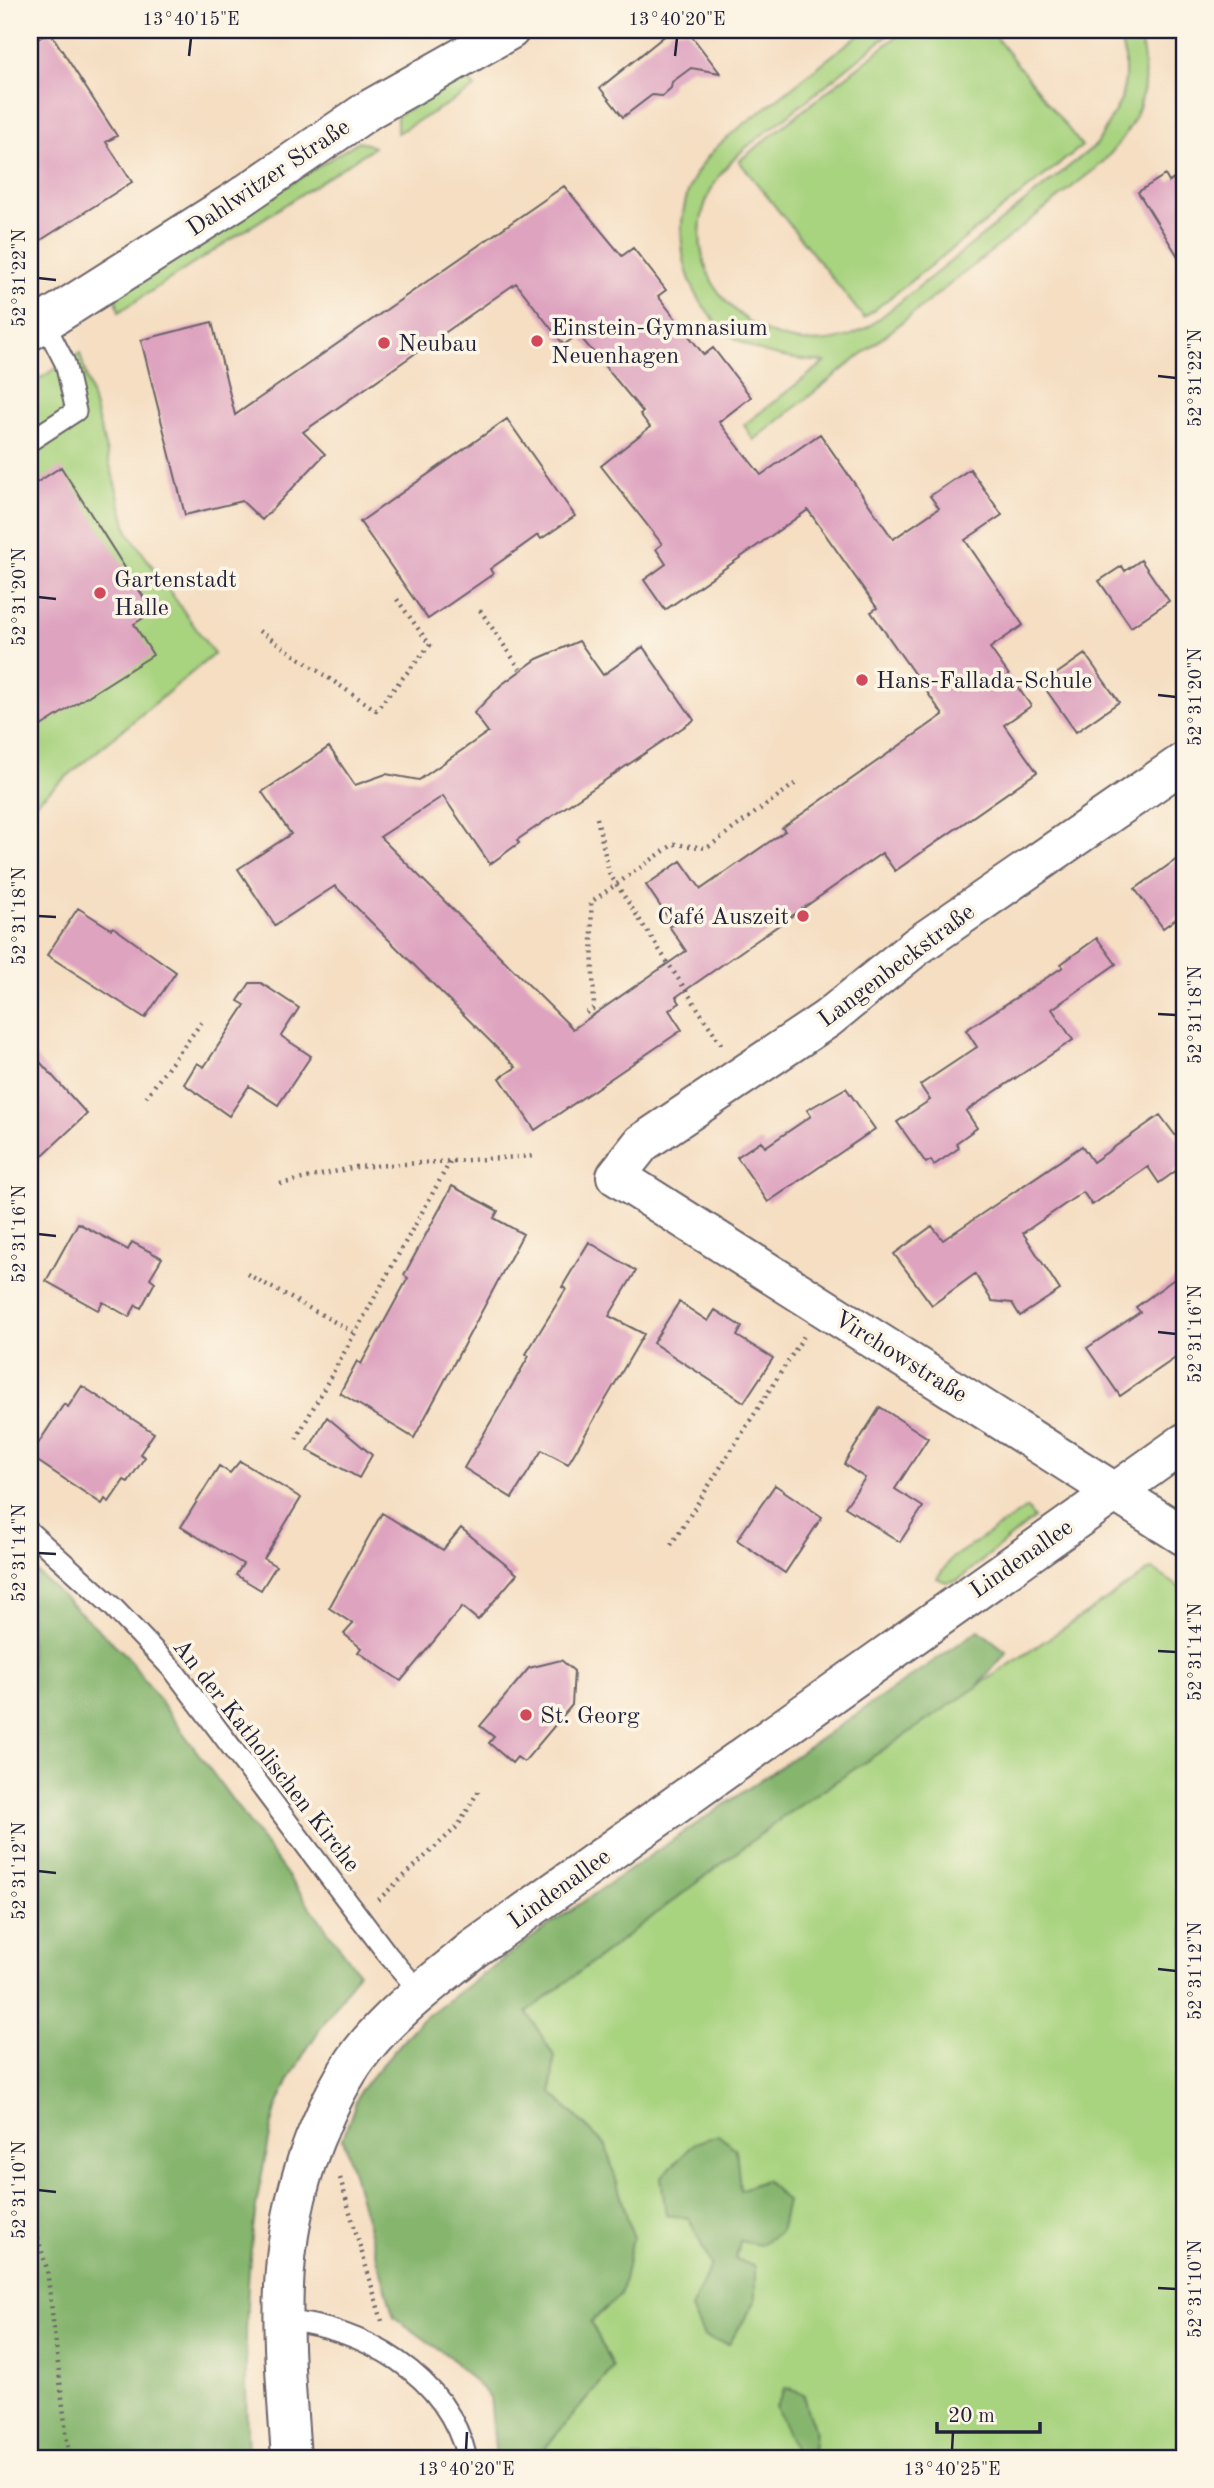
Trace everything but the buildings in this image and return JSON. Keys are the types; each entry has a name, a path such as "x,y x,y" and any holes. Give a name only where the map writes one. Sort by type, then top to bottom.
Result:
{"street":[{"name":"Dahlwitzer Straße","path":"37,327 240,198 370,109 510,30"},
{"name":"Langenbeckstraße","path":"616,1177 642,1143 827,1019 971,908 1184,762"},
{"name":"Virchowstraße","path":"616,1177 1184,1536"},
{"name":"Lindenallee","path":"291,2458 282,2320 286,2234 312,2145 345,2075 367,2045 421,1993 472,1950 1184,1443"}],"lane":[{"path":"30,440 76,411 65,363 37,327"},
{"name":"An der Katholischen Kirche","path":"30,1532 113,1607 174,1671 359,1917 421,1993"},
{"path":"282,2320 323,2325 386,2353 422,2379 444,2404 461,2435 467,2458"}],"path":[{"path":"259,631 376,710 429,645 396,597"},
{"path":"480,610 520,669"},
{"path":"586,1013 594,1008 591,902 674,844 707,848 796,783"},
{"path":"597,817 609,873 743,1077"},
{"path":"146,1097 204,1019"},
{"path":"280,1184 356,1167 534,1156"},
{"path":"296,1439 353,1332 451,1160"},
{"path":"247,1274 353,1332"},
{"path":"671,1545 823,1307"},
{"path":"359,1917 458,1826 480,1790"},
{"path":"337,2169 382,2319 386,2353"},
{"path":"30,2211 47,2269 69,2458"}],"green space":[{"path":"865,30 894,30 736,156 713,186 701,222 703,256 716,287 738,313 766,331 799,341 835,340 870,326 1097,144 1121,100 1125,80 1125,58 1117,30 1138,30 1143,50 1144,86 1135,118 1115,149 1101,164 754,440 744,425 825,362 787,358 753,348 724,330 711,316 690,281 685,261 682,222 685,202 701,166 721,143"},
{"path":"905,30 990,30 1082,146 864,318 739,161"},
{"path":"466,76 475,88 397,133 397,116"},
{"path":"359,141 374,147 119,312 115,294"},
{"name":"Gartenstadt Halle","path":"80,353 128,532 214,654 35,803 30,800 30,385"},
{"path":"1027,1508 1034,1518 958,1580 946,1582 937,1578 952,1558"},
{"path":"30,1566 127,1656 358,1972 295,2070 278,2104 273,2122 259,2188 249,2265 246,2343 248,2458 30,2458"},
{"path":"1152,1569 1184,1590 1184,2458 814,2458 814,2429 804,2394 794,2444 798,2458 548,2458 545,2448 613,2368 591,2322 621,2294 606,2146 551,2092 554,2056 526,2012 787,1814","holes":["736,2149 740,2218 736,2259 711,2265 689,2218"]},
{"path":"979,1630 1007,1652 977,1687 787,1814 527,2012 554,2056 551,2092 606,2146 633,2237 621,2294 591,2322 613,2368 545,2448 548,2458 496,2458 490,2397 451,2358 394,2317 343,2138 360,2091 420,2021 549,1925"},
{"path":"718,2135 736,2149 740,2190 765,2180 787,2201 780,2232 760,2245 740,2241 736,2259 755,2267 755,2302 729,2344 704,2337 691,2309 711,2265 689,2218 666,2215 661,2177 695,2143"},
{"path":"785,2388 804,2394 814,2429 814,2458 798,2458 776,2407"}],"place":[{"name":"Einstein-Gymnasium Neuenhagen","path":"537,341"},
{"name":"Neubau","path":"384,343"},
{"name":"Gartenstadt Halle","path":"100,593"},
{"name":"Hans-Fallada-Schule","path":"862,680"},
{"name":"Café Auszeit","path":"803,916"},
{"name":"St. Georg","path":"526,1715"}]}
